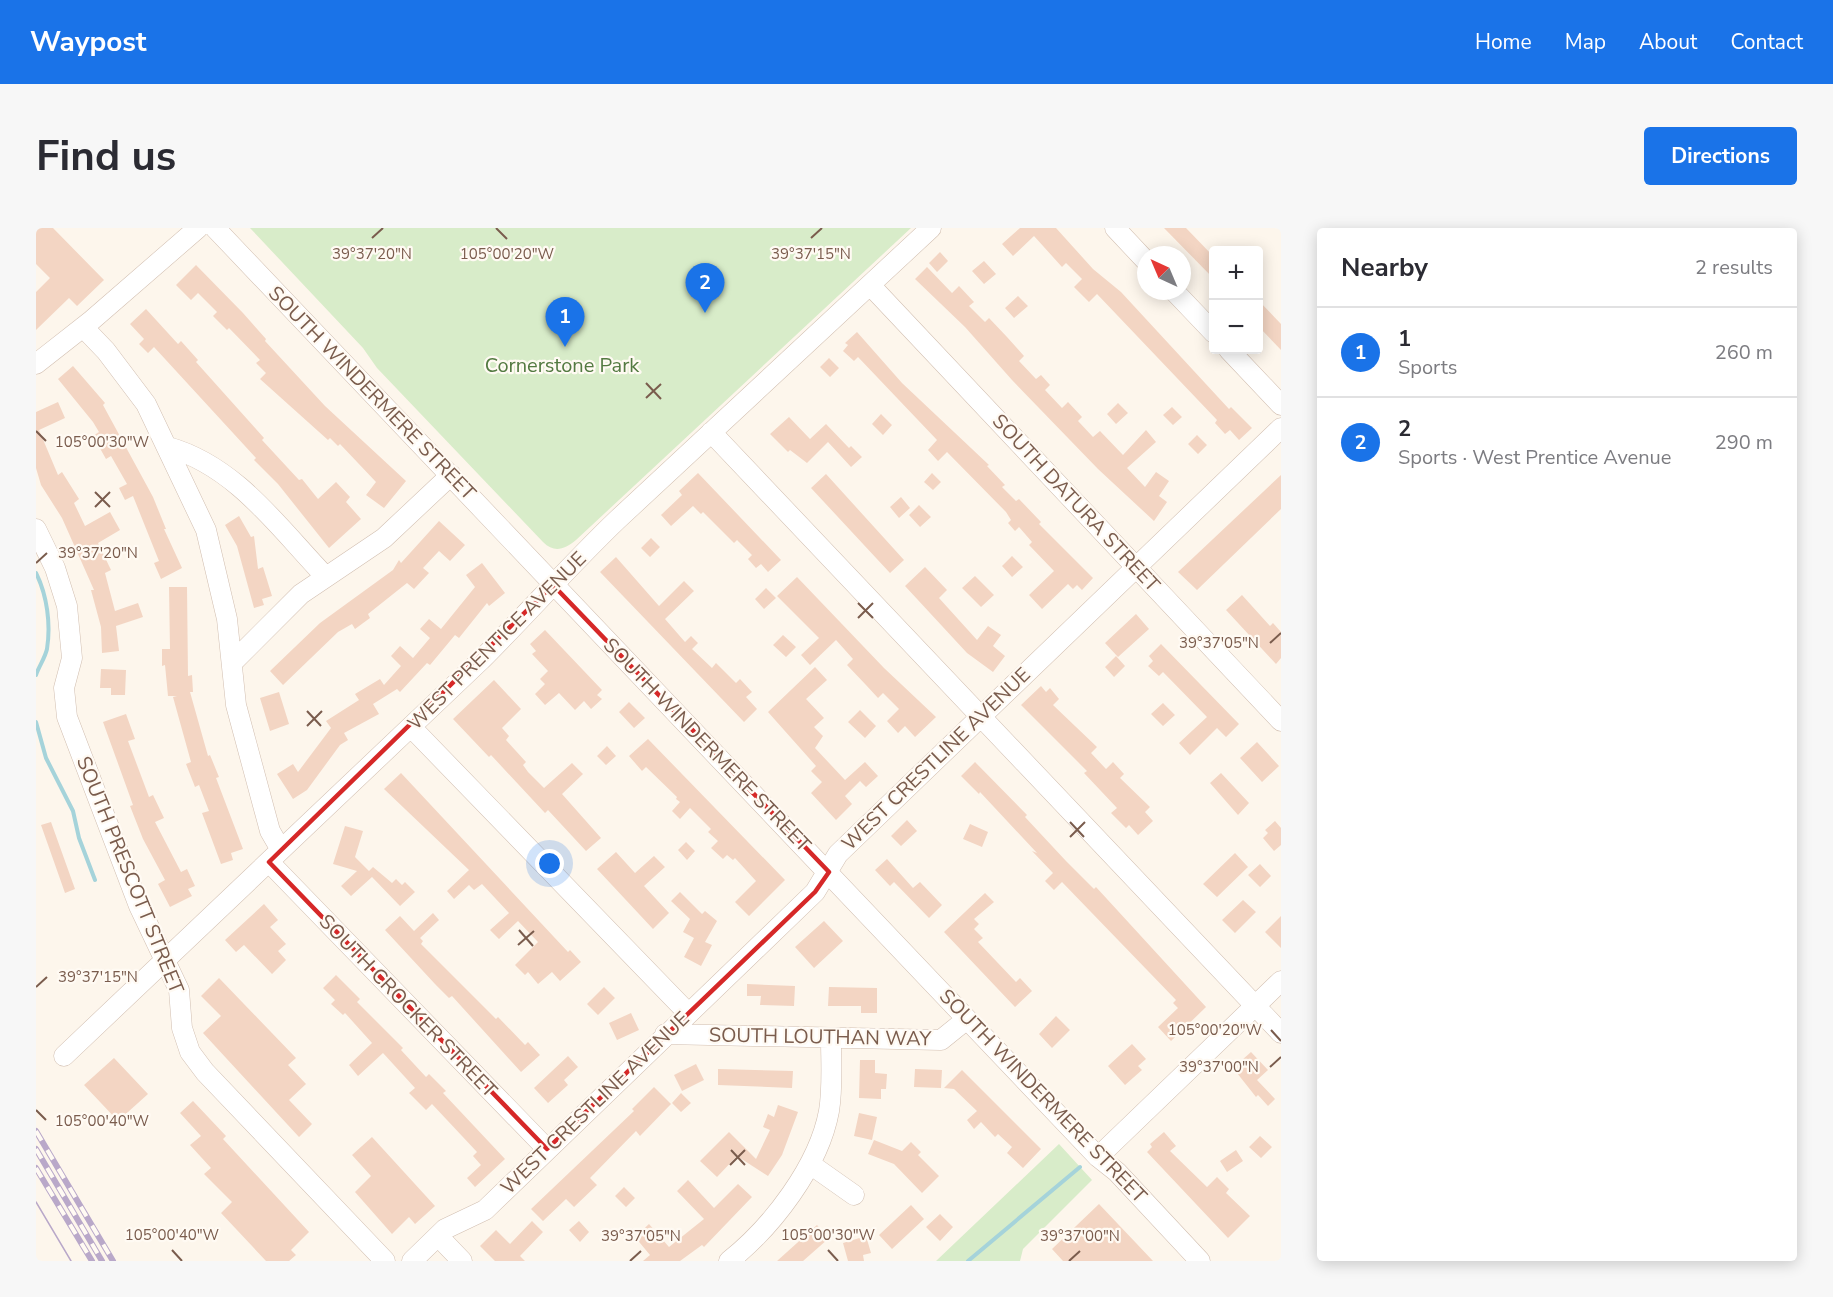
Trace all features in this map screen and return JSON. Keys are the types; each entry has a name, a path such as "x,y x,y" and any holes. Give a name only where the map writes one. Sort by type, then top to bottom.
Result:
{"street":[{"path":"36,364 83,327 198,228"},
{"name":"SOUTH WINDERMERE STREET","path":"214,228 1098,1157 1117,1172 1200,1261"},
{"name":"WEST PRENTICE AVENUE","path":"64,1056 535,607 566,569 932,228"},
{"path":"1115,228 1137,251"},
{"name":"SOUTH DATURA STREET","path":"871,286 1281,721"},
{"path":"1183,300 1209,328"},
{"name":"SOUTH CROCKER STREET","path":"83,327 129,379 146,404 206,530 214,556 233,662 236,705 275,856 547,1149"},
{"path":"1233,354 1281,405"},
{"name":"WEST CRESTLINE AVENUE","path":"412,1261 438,1236 485,1210 687,1012 815,892 838,854 1281,428"},
{"path":"711,432 1281,1034"},
{"path":"168,447 187,453 225,473 325,576"},
{"path":"233,662 279,614 325,576 384,538 451,475"},
{"name":"SOUTH PRESCOTT STREET","path":"36,529 55,568 67,606 72,658 64,688 68,717 139,906 179,990 182,1028 190,1052 205,1072 385,1261"},
{"path":"411,727 687,1012"},
{"path":"1098,1157 1281,981"},
{"name":"SOUTH LOUTHAN WAY","path":"665,1034 942,1040 967,1019"},
{"path":"729,1261 776,1213 810,1164 829,1111 831,1038"},
{"path":"810,1164 854,1195"},
{"path":"438,1236 462,1261"}],"highlighted area":[{"path":"553,585 829,872 815,892 547,1149 269,862"}],"green space":[{"name":"Cornerstone Park","path":"250,228 911,228 576,540 567,546 555,549 543,542 377,368 363,348"},
{"path":"1059,1144 1092,1180 1023,1249 1020,1261 936,1261"}],"building":[{"path":"36,228 53,228 104,280 77,306 69,298 36,330 36,292 50,278 36,264"},
{"path":"1020,228 1056,228 1093,269 1121,292 1229,409 1231,407 1252,428 1239,440 1230,430 1225,434 1215,423 1217,420 1097,294 1089,302 1074,287 1082,279 1066,263 1062,267 1034,236 1013,256 1002,244"},
{"path":"1164,228 1186,228 1209,252 1209,274 1191,256 1191,246 1182,246"},
{"path":"940,252 948,261 937,272 929,263"},
{"path":"984,261 996,274 984,284 972,271"},
{"path":"196,265 243,313 266,339 265,341 325,406 406,481 384,508 366,495 376,482 340,444 338,446 330,438 328,440 260,379 266,373 256,363 260,360 229,328 227,330 213,316 217,312 198,293 191,300 176,285"},
{"path":"927,267 952,293 959,286 974,302 969,306 985,322 989,318 1007,337 1024,356 1019,361 1036,379 1041,375 1050,385 1045,390 1062,408 1068,402 1082,417 1078,421 1093,437 1100,431 1123,455 1146,430 1156,442 1127,468 1145,487 1156,472 1169,481 1159,496 1167,502 1154,521 1098,469 1012,380 965,327 915,279"},
{"path":"1018,296 1028,306 1014,318 1005,308"},
{"path":"1263,305 1281,324 1281,350 1263,331"},
{"path":"146,309 178,344 181,341 198,360 196,362 264,438 262,440 299,480 302,479 318,499 336,482 350,497 346,502 361,519 329,548 278,484 254,460 256,458 154,347 148,353 139,344 144,339 130,324"},
{"path":"857,332 902,383 989,465 987,466 1005,485 1002,487 1016,501 1019,499 1041,522 1039,524 1093,578 1082,590 1077,585 1073,589 1068,584 1042,609 1029,595 1054,571 1029,545 1032,542 1019,527 1015,531 1008,523 1011,520 1006,512 947,452 938,461 928,450 937,440 858,357 854,361 843,351 848,345 845,343"},
{"path":"829,358 839,368 830,377 820,367"},
{"path":"73,366 105,403 103,405 153,497 166,529 164,529 182,568 161,579 154,563 159,561 133,496 125,500 119,488 127,484 111,456 106,459 93,436 99,432 93,422 58,379"},
{"path":"58,402 65,418 39,430 58,475 62,472 79,499 74,503 85,526 110,512 120,530 98,543 111,570 105,573 115,611 138,603 143,617 116,626 119,651 102,653 101,627 91,590 94,590 62,518 41,485 36,468 36,412"},
{"path":"1118,403 1128,413 1116,424 1107,414"},
{"path":"1172,407 1182,417 1173,425 1163,415"},
{"path":"881,414 892,425 883,435 872,424"},
{"path":"789,417 810,439 826,424 849,448 851,446 862,457 851,467 828,442 807,463 790,450 788,452 770,434"},
{"path":"1197,435 1207,445 1198,454 1188,444"},
{"path":"698,473 781,560 768,572 761,564 756,568 748,559 752,555 737,540 734,543 703,512 701,514 693,506 671,526 661,515 682,495 679,491"},
{"path":"932,473 941,482 933,490 924,482"},
{"path":"826,474 904,560 890,573 811,488"},
{"path":"1281,475 1281,509 1197,590 1178,572"},
{"path":"901,497 910,508 899,518 890,507"},
{"path":"919,505 931,517 920,527 909,515"},
{"path":"239,516 251,537 254,536 258,569 263,567 272,596 262,599 264,605 254,608 237,546 225,525"},
{"path":"439,521 465,545 450,561 439,551 423,568 429,573 414,589 407,583 368,614 370,618 355,629 352,624 338,632 283,685 270,671 320,623 393,570 399,560 401,563"},
{"path":"651,538 660,547 650,557 641,548"},
{"path":"1012,556 1023,567 1012,577 1002,566"},
{"path":"616,557 659,606 684,581 694,591 665,619 685,642 691,636 698,643 692,649 712,668 716,663 736,683 740,679 752,692 746,697 757,709 744,722 600,572"},
{"path":"482,563 505,593 489,606 487,603 459,638 455,635 430,665 427,663 400,692 397,689 373,704 379,714 344,733 348,740 340,745 307,790 293,799 277,774 293,764 298,772 331,728 326,721 359,700 355,694 380,679 384,685 401,666 391,656 400,646 413,658 430,638 420,629 429,619 441,629 475,587 466,575"},
{"path":"925,567 947,590 939,598 977,640 988,626 1001,635 993,646 1005,656 993,672 967,653 905,586"},
{"path":"975,576 994,595 981,607 962,588"},
{"path":"797,577 884,668 936,717 915,737 905,726 898,733 887,721 899,709 883,693 878,698 847,665 853,659 836,640 810,665 801,655 819,638 777,596"},
{"path":"169,587 187,587 188,676 192,675 193,692 190,692 208,756 210,755 219,777 216,778 243,849 231,853 233,860 221,864 202,813 209,811 199,785 195,787 186,764 191,762 173,697 177,696 168,696 165,665 162,666 162,649 170,649"},
{"path":"766,588 776,598 764,609 755,599"},
{"path":"1242,595 1270,626 1273,623 1281,632 1281,658 1276,664 1226,610"},
{"path":"1136,614 1149,629 1118,657 1105,643"},
{"path":"545,630 602,690 597,695 602,699 591,709 584,701 575,710 559,693 545,705 535,694 545,684 540,679 548,671 532,654 536,651 530,644"},
{"path":"783,635 796,647 786,657 773,645"},
{"path":"1161,644 1239,724 1226,737 1217,728 1190,755 1179,743 1207,717 1163,672 1159,676 1148,666 1153,661 1149,656"},
{"path":"1116,656 1125,666 1114,677 1105,667"},
{"path":"815,667 827,680 806,699 824,718 814,727 823,736 815,748 845,780 865,762 878,776 866,787 860,781 845,796 852,804 836,820 811,793 822,782 811,771 816,766 768,712"},
{"path":"101,669 126,670 125,695 111,695 111,688 100,688"},
{"path":"494,680 521,709 502,728 509,736 506,740 526,762 523,765 528,772 544,788 572,763 583,774 562,794 601,838 586,851 548,810 545,813 491,755 489,757 453,719"},
{"path":"1041,686 1046,692 1050,688 1059,699 1053,705 1097,747 1091,753 1106,769 1113,762 1124,774 1120,778 1150,807 1145,812 1153,821 1138,835 1129,825 1126,828 1111,813 1117,808 1084,773 1087,771 1021,705"},
{"path":"279,692 289,724 270,731 260,698"},
{"path":"629,702 645,718 634,728 619,712"},
{"path":"1163,703 1175,715 1163,726 1151,714"},
{"path":"860,710 876,726 865,738 848,722"},
{"path":"126,714 135,739 128,741 149,797 153,795 164,818 155,822 181,872 187,869 195,886 188,889 192,896 170,907 158,884 165,880 143,839 130,806 133,805 103,722"},
{"path":"648,739 785,880 749,916 735,902 756,881 735,858 733,860 727,855 723,859 711,848 718,841 708,832 711,829 690,808 680,819 672,811 680,802 676,799 677,797 646,767 642,771 629,756"},
{"path":"1257,742 1279,766 1262,782 1240,758"},
{"path":"607,746 616,756 606,765 597,756"},
{"path":"975,762 1027,815 1025,817 1066,861 1094,889 1096,887 1206,1007 1171,1041 1158,1027 1178,1008 1173,1003 1176,1000 1062,882 1054,890 1045,881 1053,873 1032,851 1037,853 980,792 979,794 961,776"},
{"path":"401,773 568,952 570,950 581,962 560,981 552,972 538,984 528,972 525,975 515,965 538,942 518,921 499,939 490,930 509,913 482,884 474,890 469,885 454,899 447,891 469,870 384,789"},
{"path":"1221,773 1249,803 1238,815 1210,783"},
{"path":"907,820 917,831 901,846 891,836"},
{"path":"1275,821 1281,828 1281,845 1274,851 1263,838 1268,833 1265,830"},
{"path":"51,822 75,889 65,893 41,825"},
{"path":"970,824 988,832 982,847 963,839"},
{"path":"345,826 363,831 355,857 369,871 373,867 392,883 396,879 402,885 405,882 415,892 400,906 372,877 351,896 341,886 357,871 333,864"},
{"path":"686,842 695,851 687,860 678,850"},
{"path":"616,852 635,873 654,856 665,867 644,886 669,913 653,929 597,869"},
{"path":"1235,853 1248,867 1217,897 1203,884"},
{"path":"887,859 913,888 920,882 942,905 929,918 894,882 890,886 875,870"},
{"path":"1260,864 1271,876 1260,887 1248,875"},
{"path":"680,892 702,914 705,911 717,921 705,942 712,945 701,966 684,957 694,938 683,932 690,919 671,901"},
{"path":"985,893 994,902 974,919 979,924 974,929 983,938 978,942 1016,982 1020,978 1032,991 1015,1007 944,932"},
{"path":"1243,900 1256,912 1235,933 1222,920"},
{"path":"264,904 278,920 270,927 286,944 278,951 286,960 272,974 244,945 236,952 225,940"},
{"path":"433,913 439,920 420,938 423,941 421,944 496,1019 498,1017 525,1045 528,1042 540,1055 521,1072 452,996 449,998 385,930 400,916 414,931"},
{"path":"1281,916 1281,948 1265,932"},
{"path":"824,921 843,941 814,968 795,947"},
{"path":"336,975 360,999 357,1002 403,1048 401,1050 426,1077 429,1074 446,1091 443,1093 505,1159 475,1187 467,1178 481,1165 473,1156 477,1152 432,1104 426,1110 409,1093 415,1088 383,1053 358,1076 349,1065 372,1043 345,1013 343,1015 331,1004 335,1000 323,988"},
{"path":"219,978 296,1058 288,1065 306,1084 289,1100 312,1124 299,1137 203,1033 221,1016 201,996"},
{"path":"747,984 795,986 794,1006 760,1005 761,996 747,996"},
{"path":"604,987 615,998 598,1015 587,1004"},
{"path":"829,987 877,988 877,1013 861,1013 861,1006 828,1006"},
{"path":"631,1013 639,1030 617,1040 609,1023"},
{"path":"1056,1016 1070,1030 1052,1048 1039,1034"},
{"path":"1132,1044 1146,1059 1138,1066 1142,1070 1125,1085 1108,1066"},
{"path":"1251,1052 1268,1070 1257,1080 1275,1099 1268,1106 1258,1095 1256,1097 1233,1068"},
{"path":"568,1056 578,1067 564,1080 568,1085 548,1103 534,1088"},
{"path":"114,1058 148,1094 118,1121 84,1085"},
{"path":"860,1060 875,1060 875,1073 887,1074 886,1089 881,1089 881,1099 859,1098"},
{"path":"696,1064 704,1080 682,1091 674,1075"},
{"path":"718,1069 793,1071 792,1088 718,1085"},
{"path":"915,1069 942,1070 941,1088 914,1087"},
{"path":"962,1070 1041,1149 1023,1168 1007,1153 1012,1147 998,1134 995,1137 981,1122 974,1129 967,1120 977,1111 954,1089 944,1088"},
{"path":"654,1087 671,1104 640,1136 636,1131 590,1178 597,1185 574,1207 566,1199 543,1221 531,1209 634,1111 632,1109"},
{"path":"681,1093 691,1103 681,1112 672,1103"},
{"path":"193,1101 226,1136 223,1139 309,1232 291,1250 296,1255 289,1261 266,1261 221,1213 232,1202 204,1174 211,1168 190,1145 201,1136 180,1113"},
{"path":"778,1105 798,1112 782,1155 768,1176 737,1156 717,1177 700,1161 729,1132 756,1159 770,1130 763,1127 768,1114 774,1117"},
{"path":"859,1113 877,1117 872,1140 854,1136"},
{"path":"1164,1132 1176,1146 1170,1151 1207,1187 1217,1177 1229,1189 1226,1193 1250,1216 1228,1238 1147,1152 1152,1147 1150,1144"},
{"path":"1260,1136 1272,1147 1261,1158 1249,1147"},
{"path":"372,1137 435,1206 415,1224 409,1217 392,1234 355,1192 371,1176 352,1155"},
{"path":"874,1140 902,1151 911,1142 921,1152 918,1155 939,1176 922,1193 894,1164 868,1154"},
{"path":"1236,1150 1243,1161 1227,1172 1220,1161"},
{"path":"688,1180 714,1208 738,1184 752,1197 704,1247 702,1245 680,1261 643,1261 650,1255 635,1237 649,1224 669,1247 704,1219 677,1191"},
{"path":"624,1187 635,1198 626,1207 615,1196"},
{"path":"1099,1204 1153,1261 1063,1261 1052,1249"},
{"path":"911,1205 924,1219 892,1249 879,1235"},
{"path":"940,1214 953,1227 940,1241 926,1227"},
{"path":"532,1221 543,1232 520,1256 525,1261 495,1261 480,1246 496,1230 510,1244"},
{"path":"579,1221 589,1232 580,1242 569,1230"},
{"path":"817,1225 828,1239 803,1261 777,1261"},
{"path":"866,1236 871,1253 863,1255 864,1261 848,1261 843,1243"}],"waterway":[{"path":"36,573 45,600 49,630 45,656 36,675"},
{"path":"36,722 46,758 73,811 79,838 95,880"},
{"path":"968,1261 1080,1167"}],"tram line":[{"path":"36,1202 71,1261"}],"railway":[{"path":"36,1131 113,1261"},
{"path":"36,1149 102,1261"},
{"path":"36,1168 92,1261"}],"place":[{"name":"2","path":"705,313"},
{"name":"1","path":"565,347"}]}
